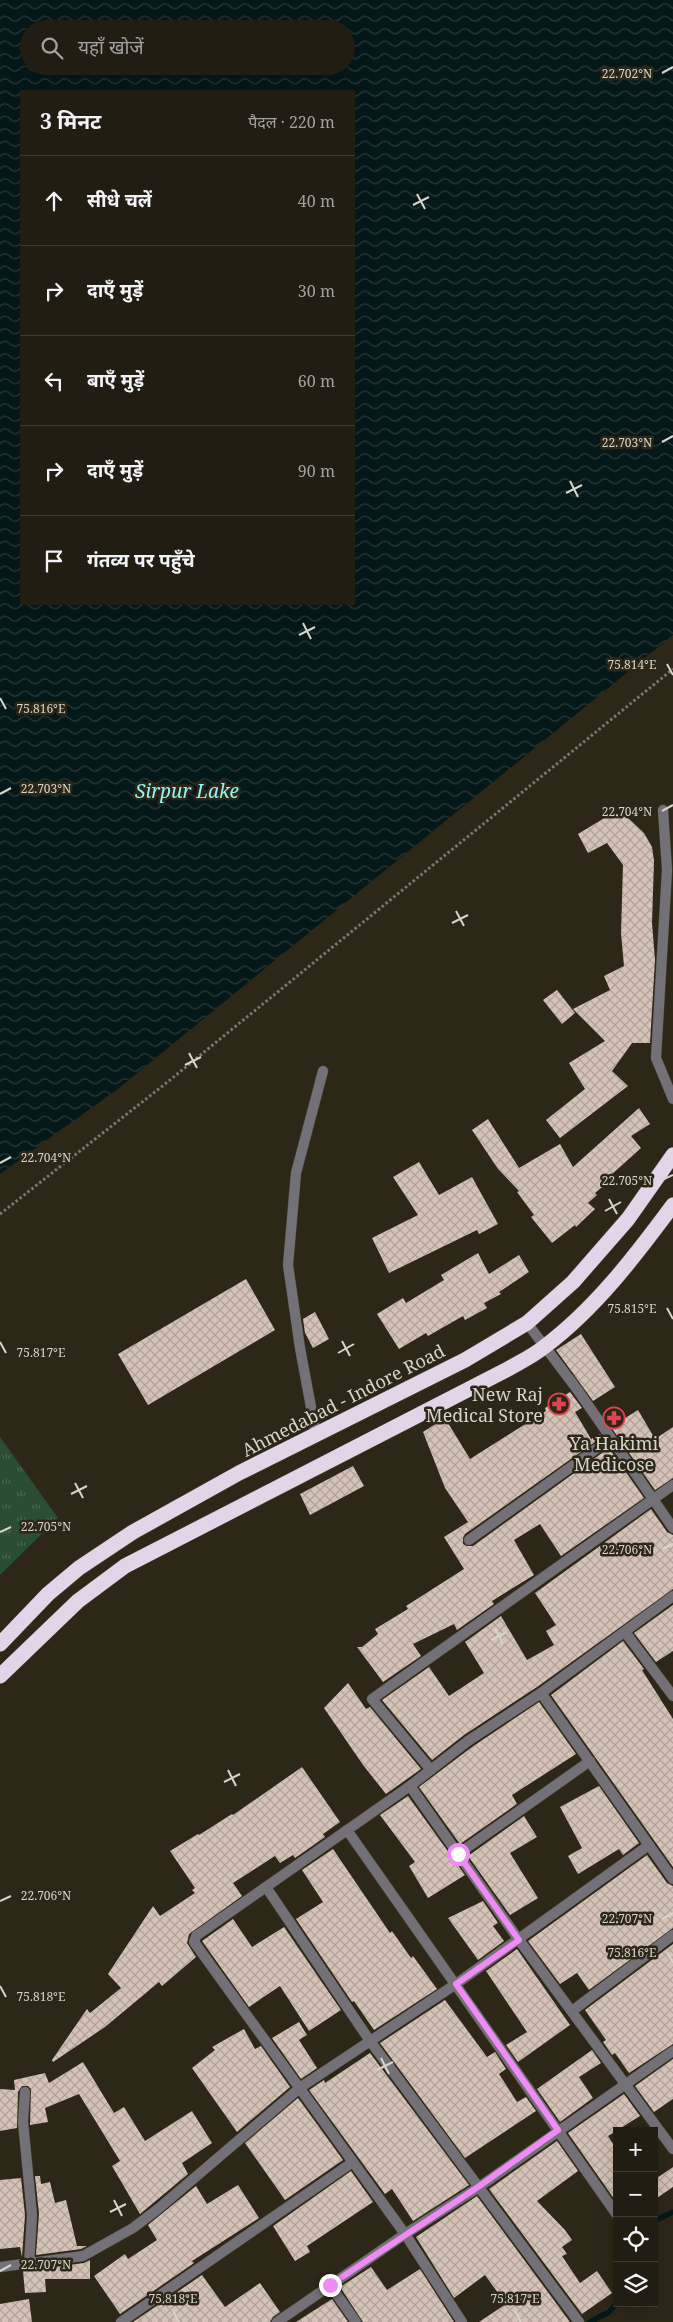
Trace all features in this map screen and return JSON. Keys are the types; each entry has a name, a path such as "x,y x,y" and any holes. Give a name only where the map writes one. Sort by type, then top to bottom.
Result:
{"highway":[{"name":"Ahmedabad - Indore Road","path":"0,1644 48,1594 79,1568 125,1537 239,1473 465,1360 527,1323 573,1282 628,1219 673,1155"},
{"path":"0,1676 78,1601 125,1566 508,1369 544,1347 592,1303 649,1238 673,1205"}],"street":[{"path":"663,810 668,870 656,1058 673,1099"},
{"path":"316,1434 300,1348 288,1265 296,1173 323,1071"},
{"path":"527,1323 579,1392 673,1528"},
{"path":"469,1540 610,1439"},
{"path":"431,1770 372,1699 673,1485"},
{"path":"462,2322 405,2234 194,1942 196,1936 410,1786 468,1741 541,1693 673,1596"},
{"path":"625,1632 673,1696"},
{"path":"541,1693 673,1879"},
{"path":"458,1854 590,1762"},
{"path":"410,1786 519,1940 673,2148"},
{"path":"348,1830 613,2209"},
{"path":"0,2266 70,2259 105,2246 133,2228 158,2210 301,2088 456,1984 649,1845"},
{"path":"266,1887 370,2041 579,2321"},
{"path":"572,2011 673,1935"},
{"path":"277,2322 405,2234 478,2187 673,2051"},
{"path":"25,2092 23,2122 32,2215 29,2264"},
{"path":"121,2322 353,2162"},
{"path":"330,2285 356,2322"}],"path":[{"path":"0,1214 173,1078 673,669"}],"green space":[{"path":"0,1437 58,1518 0,1575"}],"water":[{"name":"Sirpur Lake","path":"0,0 673,0 673,635 119,1088 0,1174"}],"building":[{"path":"611,814 625,815 644,833 652,847 654,861 652,923 655,960 650,1043 632,1043 612,1071 628,1086 560,1138 546,1120 585,1089 569,1063 605,1041 573,1009 610,990 604,976 624,966 621,933 623,865 607,843 588,853 578,834"},
{"path":"557,990 575,1013 562,1024 543,1000"},
{"path":"639,1108 650,1124 631,1136 641,1148 611,1175 613,1178 595,1193 597,1195 588,1203 595,1209 576,1227 575,1225 552,1243 531,1217 534,1215 517,1192 519,1191 498,1169 472,1130 488,1119 519,1168 560,1144 573,1167"},
{"path":"419,1162 439,1195 472,1177 498,1224 479,1234 477,1230 389,1273 372,1238 418,1215 393,1177"},
{"path":"478,1253 489,1274 519,1255 529,1272 499,1292 501,1294 484,1303 487,1308 465,1320 463,1316 428,1336 426,1333 399,1349 377,1314 403,1298 406,1303 444,1280 441,1275"},
{"path":"246,1279 275,1330 148,1405 118,1354"},
{"path":"315,1312 329,1339 313,1348 305,1333 303,1319"},
{"path":"581,1334 615,1387 593,1401 556,1350"},
{"path":"570,1392 582,1408 575,1412 591,1439 600,1434 602,1437 465,1534 463,1544 473,1546 609,1448 644,1498 561,1556 540,1524 514,1540 534,1575 492,1601 494,1604 457,1630 454,1624 413,1644 421,1656 383,1682 357,1647 362,1647 378,1634 375,1629 408,1609 406,1606 464,1569 444,1537 468,1522 445,1488 423,1432 445,1418 470,1459 546,1411 545,1408"},
{"path":"638,1410 655,1439 673,1427 673,1478 655,1490 611,1427"},
{"path":"353,1466 364,1486 310,1515 300,1494"},
{"path":"651,1509 667,1532 673,1535 673,1589 537,1687 464,1735 432,1760 382,1700 429,1667 449,1696 484,1673 465,1642 501,1616 527,1660 554,1645 546,1631 556,1625 535,1593"},
{"path":"673,1605 673,1651 656,1662 634,1633"},
{"path":"623,1641 644,1669 642,1670 673,1719 673,1867 551,1695"},
{"path":"348,1683 366,1709 370,1707 421,1769 386,1794 363,1765 324,1708"},
{"path":"539,1702 576,1754 512,1795 517,1804 460,1844 419,1787 472,1747"},
{"path":"302,1767 340,1822 323,1834 325,1837 295,1858 293,1855 280,1863 275,1856 233,1883 242,1896 189,1934 187,1943 196,1957 162,1986 159,1982 105,2027 53,2062 52,2060 87,2009 90,2013 121,1988 108,1974 153,1906 160,1916 195,1893 192,1890 195,1888 170,1851 233,1815"},
{"path":"599,1786 639,1843 623,1855 619,1849 578,1874 568,1856 582,1848 560,1807"},
{"path":"408,1796 465,1875 428,1898 409,1866 415,1862 380,1815"},
{"path":"524,1816 537,1837 510,1853 538,1898 510,1915 468,1856"},
{"path":"333,1849 390,1933 392,1931 411,1958 413,1956 437,1989 374,2030 354,2001 352,2002 296,1919 323,1902 302,1870"},
{"path":"647,1855 667,1883 673,1886 673,1928 589,1990 577,1973 560,1984 528,1941"},
{"path":"483,1901 498,1923 493,1926 504,1941 478,1960 448,1918"},
{"path":"233,1919 252,1947 284,1927 341,2010 309,2031 280,1986 249,2007 202,1941"},
{"path":"673,1944 673,2044 629,2073 615,2053 612,2055 603,2042 606,2040 585,2010"},
{"path":"517,1949 570,2025 518,2062 506,2045 527,2032 486,1971"},
{"path":"445,2000 487,2057 495,2052 506,2069 499,2074 517,2102 526,2097 536,2111 465,2158 380,2043"},
{"path":"299,2022 307,2035 299,2040 317,2068 301,2079 272,2038"},
{"path":"244,2029 255,2049 261,2046 290,2087 237,2132 192,2068 215,2050 212,2047"},
{"path":"592,2050 601,2063 579,2077 593,2098 560,2122 537,2089"},
{"path":"370,2053 469,2185 413,2221 392,2189 385,2194 309,2090 324,2080 325,2083"},
{"path":"673,2059 673,2099 654,2112 635,2086"},
{"path":"83,2062 114,2113 124,2107 145,2141 192,2111 212,2143 182,2163 188,2174 140,2214 112,2166 120,2161 79,2094 45,2108 48,2122 30,2125 31,2089 28,2086 22,2086 18,2092 17,2128 0,2131 0,2089 15,2090 14,2080 45,2073 49,2083"},
{"path":"624,2094 640,2116 622,2127 613,2127 613,2133 608,2136 613,2144 613,2197 568,2133"},
{"path":"298,2098 343,2160 285,2200 245,2143"},
{"path":"557,2141 578,2171 537,2201 572,2240 562,2247 567,2254 562,2256 580,2283 597,2271 612,2293 582,2314 489,2189"},
{"path":"673,2167 673,2187 658,2197 658,2177"},
{"path":"351,2171 373,2202 307,2246 310,2252 295,2261 273,2226"},
{"path":"35,2176 40,2176 41,2184 50,2182 55,2203 66,2200 77,2246 87,2246 81,2249 36,2255 39,2214"},
{"path":"21,2178 25,2215 22,2257 20,2247 0,2249 0,2180"},
{"path":"238,2185 259,2218 192,2261 194,2263 120,2314 94,2276 125,2254 128,2259 157,2240 148,2225 196,2186 207,2204"},
{"path":"477,2196 570,2322 479,2322 506,2304 485,2275 454,2298 416,2237"},
{"path":"90,2260 90,2279 45,2279 46,2292 25,2293 23,2271 84,2263"},
{"path":"371,2267 387,2290 420,2269 454,2322 363,2322 340,2287"},
{"path":"202,2275 225,2307 260,2283 280,2312 270,2322 133,2322"},
{"path":"29,2299 32,2322 0,2322 0,2304"},
{"path":"332,2299 348,2322 296,2322"}],"waterway":[{"path":"658,2219 673,2212"},
{"path":"590,2322 609,2312 613,2307"}],"place":[{"name":"New Raj Medical Store","path":"559,1404"},
{"name":"Ya Hakimi Medicose","path":"614,1418"}],"route":[{"path":"330,2285 478,2187 558,2130 456,1984 519,1940 458,1854"}]}
